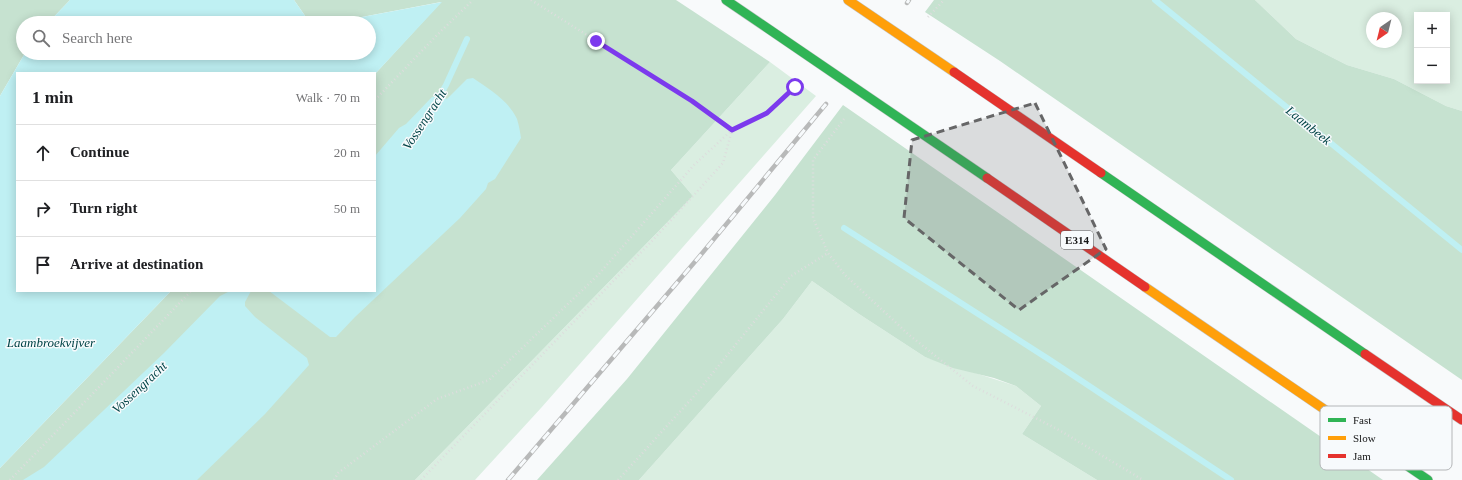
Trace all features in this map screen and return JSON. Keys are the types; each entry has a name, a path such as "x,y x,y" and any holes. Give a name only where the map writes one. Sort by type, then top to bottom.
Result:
{"highway":[{"name":"E314","path":"726,0 1320,406"},
{"path":"848,0 1442,406"},
{"path":"1452,413 1462,420"},
{"name":"E314","path":"1413,470 1428,480"}],"path":[{"path":"376,99 437,35 473,0"},
{"path":"531,0 692,101 732,130"},
{"path":"928,18 944,0"},
{"path":"334,480 338,473 437,399 489,380 598,275 694,165 732,130 767,113 795,87"},
{"path":"844,119 813,160 813,218 828,253 845,275 902,329 973,386 1059,430 1143,480"},
{"path":"421,480 646,247 723,163 732,130"},
{"path":"618,480 696,395 791,276 828,253"},
{"path":"10,480 191,292"}],"highlighted area":[{"path":"1035,103 1106,249 1019,310 904,218 912,140"}],"green space":[{"path":"0,0 70,0 55,16 16,16 16,60 21,60 0,96"},
{"path":"294,0 676,0 770,62 671,170 693,196 415,480 0,480 0,468 170,292 376,292 376,73 441,2 367,16 305,16"},
{"path":"934,0 1255,0 1296,39 1347,65 1394,79 1446,106 1462,111 1462,380 1000,61 925,12"},
{"path":"1255,0 1462,0 1462,111 1446,106 1394,79 1347,65 1296,39"},
{"path":"770,62 816,96 541,408 475,480 415,480 693,196 671,170"},
{"path":"843,105 1320,436 1320,470 1369,470 1383,480 1097,480 1022,434 1041,406 1016,386 994,378 953,368 925,357 812,281 783,319 639,480 537,480 627,379 775,195"},
{"path":"812,281 925,357 1016,386 1041,406 1022,434 1097,480 639,480 783,319"}],"water":[{"path":"70,0 294,0 305,16 55,16"},
{"name":"Laambroekvijver","path":"442,2 376,73 16,72 16,292 170,292 0,468 0,96 21,60 376,60 376,16 367,16"},
{"path":"473,78 504,101 517,119 521,138 495,179 488,183 486,189 460,218 355,317 336,337 330,337 270,292 376,292 376,155 399,128 406,124 432,97 441,96 447,99 467,79"},
{"path":"228,292 250,292 245,302 245,306 255,317 307,358 309,365 265,414 197,480 23,480 44,467 164,353 220,296"}],"waterway":[{"name":"Laambeek","path":"1155,0 1462,250"},
{"name":"Vossengracht","path":"436,102 446,85 467,39"},
{"path":"844,228 1050,360 1231,480"}],"railway":[{"path":"508,480 699,257 826,104"}],"traffic: fast":[{"path":"726,0 987,178"},
{"path":"1101,173 1365,354"},
{"path":"1413,470 1428,480"}],"traffic: slow":[{"path":"848,0 954,72"},
{"path":"1145,287 1320,406"}],"traffic: jam":[{"path":"954,72 1101,173"},
{"path":"987,178 1145,287"},
{"path":"1365,354 1441,406"},
{"path":"1452,413 1462,420"}],"route":[{"path":"596,41 692,101 732,130 767,113 795,87"}]}
